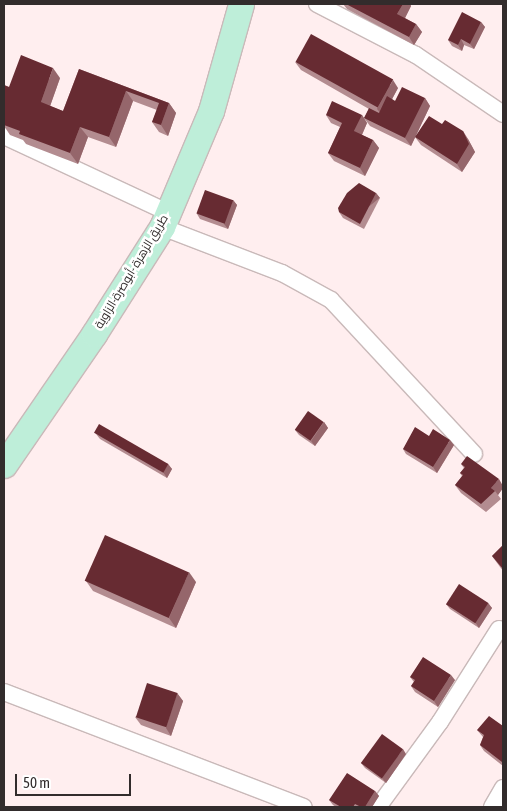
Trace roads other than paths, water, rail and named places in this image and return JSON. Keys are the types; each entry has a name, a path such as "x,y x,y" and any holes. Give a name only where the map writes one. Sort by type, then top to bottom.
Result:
{"main road":[{"name":"طريق الزهرة -أبوصرة-الزاوية","path":"7,452 94,334 165,220 211,111 241,4"}],"street":[{"path":"324,5 416,55 503,114"},
{"path":"4,136 165,220 282,273 331,300 474,454"},
{"path":"378,807 440,722 499,629"},
{"path":"4,692 304,807"},
{"path":"492,807 503,788"}]}
